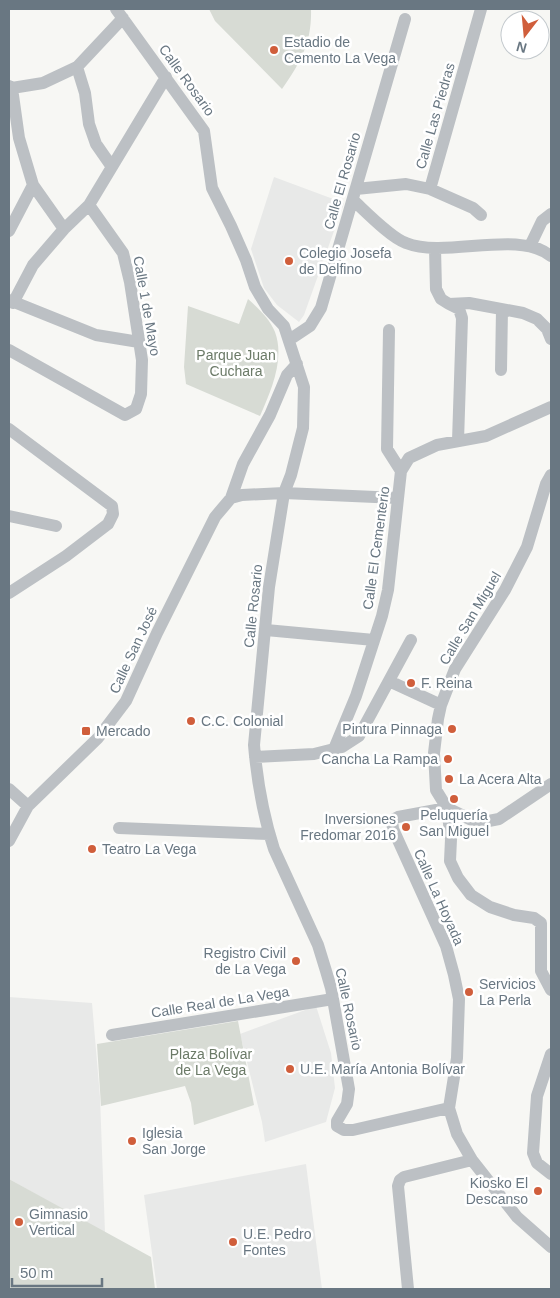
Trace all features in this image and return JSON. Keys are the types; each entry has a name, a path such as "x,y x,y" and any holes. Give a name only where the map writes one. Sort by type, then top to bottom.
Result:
{"street":[{"name":"Calle Las Piedras","path":"354,194 406,184 430,189 481,9"},
{"path":"64,229 33,186 19,138 11,87 43,83 77,67 120,13"},
{"name":"Calle Rosario","path":"120,13 204,131 212,188 239,243 254,288 268,309 284,326 304,387 303,428 291,475 284,493 269,587 254,745 260,798 269,834 318,945 329,980 349,1096 347,1104 337,1120 337,1126 344,1130 353,1130 449,1108"},
{"name":"Calle El Rosario","path":"289,340 310,326 321,308 405,19"},
{"path":"77,67 85,92 89,124 96,144 112,167"},
{"path":"139,342 96,335 11,302 34,264 64,229 90,206 166,77"},
{"path":"9,231 33,186"},
{"path":"430,189 473,208 481,215"},
{"path":"354,194 378,224 404,243 422,248 535,246 551,256"},
{"name":"Calle 1 de Mayo","path":"9,350 125,415 136,409 141,394 142,360 130,282 122,252 90,206"},
{"path":"530,246 542,221 551,214"},
{"path":"435,248 436,289 441,299 458,309 462,318 458,441"},
{"path":"450,304 469,303 523,313 537,320 547,329 551,339"},
{"path":"501,370 502,309"},
{"path":"389,330 387,449 401,471"},
{"path":"231,498 243,464 270,415 286,375 297,364"},
{"name":"Calle El Cementerio","path":"334,749 356,696 388,590 401,471 409,458 437,445 486,436 551,407"},
{"path":"9,429 112,506 113,514 108,524 66,556 9,593"},
{"name":"Calle San Miguel","path":"551,475 546,484 527,547 505,590 456,669 441,705 434,753 436,790 447,808 451,839 450,862 470,895 490,907 514,915 534,918 541,923 541,971 551,990"},
{"path":"231,498 242,495 284,493 398,498"},
{"name":"Calle San José","path":"9,841 28,806 98,738 126,701 156,634 215,517 231,498"},
{"path":"9,516 56,526"},
{"path":"266,630 374,640"},
{"path":"255,757 314,754 342,747 359,736 411,640"},
{"path":"389,681 441,705"},
{"path":"447,808 478,823 499,819 551,784"},
{"path":"9,789 28,806"},
{"name":"Calle La Hoyada","path":"447,808 398,817 392,820 393,829 446,946 459,999 457,1058 449,1108 457,1134 472,1160 517,1217 551,1247"},
{"path":"119,828 269,834"},
{"name":"Calle Real de La Vega","path":"112,1035 333,999"},
{"path":"551,1054 537,1096 533,1153 537,1163 551,1174"},
{"path":"408,1289 398,1186 400,1180 404,1177 472,1160"}],"shaded area":[{"name":"Colegio Josefa de Delfino","path":"274,177 344,203 304,315 299,322 277,305 264,288 251,249"},
{"path":"9,997 92,1003 100,1097 105,1233 9,1179"},
{"name":"U.E. María Antonia Bolívar","path":"316,1006 331,1053 335,1088 326,1122 265,1142 262,1122 240,1034"},
{"name":"U.E. Pedro Fontes","path":"306,1164 322,1289 157,1289 144,1195"}],"green space":[{"name":"Estadio de Cemento La Vega","path":"209,9 311,9 310,32 304,51 295,70 282,89 215,21"},
{"name":"Parque Juan Cuchara","path":"248,299 270,323 278,342 278,364 260,416 186,384 184,367 188,306 239,324"},
{"name":"Plaza Bolívar de La Vega","path":"238,1021 254,1105 194,1125 191,1103 185,1086 101,1106 97,1044"},
{"path":"9,1179 151,1257 155,1289 9,1289"}],"place":[{"name":"Estadio de Cemento La Vega","path":"274,50"},
{"name":"Colegio Josefa de Delfino","path":"289,261"},
{"name":"F. Reina","path":"411,683"},
{"name":"C.C. Colonial","path":"191,721"},
{"name":"Pintura Pinnaga","path":"452,729"},
{"name":"Mercado","path":"86,731"},
{"name":"Cancha La Rampa","path":"448,759"},
{"name":"La Acera Alta","path":"449,779"},
{"name":"Peluquería San Miguel","path":"454,799"},
{"name":"Inversiones Fredomar 2016","path":"406,827"},
{"name":"Teatro La Vega","path":"92,849"},
{"name":"Registro Civil de La Vega","path":"296,961"},
{"name":"Servicios La Perla","path":"469,992"},
{"name":"U.E. María Antonia Bolívar","path":"290,1069"},
{"name":"Iglesia San Jorge","path":"132,1141"},
{"name":"Kiosko El Descanso","path":"538,1191"},
{"name":"Gimnasio Vertical","path":"19,1222"},
{"name":"U.E. Pedro Fontes","path":"233,1242"}]}
